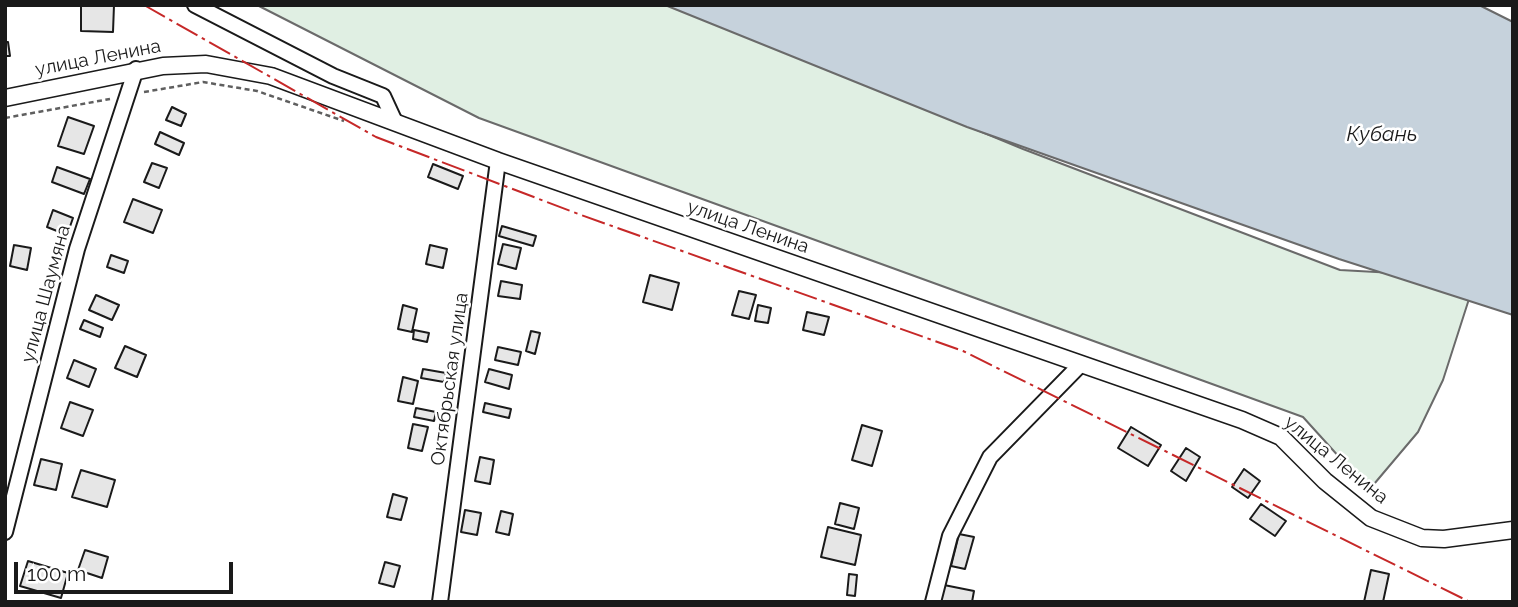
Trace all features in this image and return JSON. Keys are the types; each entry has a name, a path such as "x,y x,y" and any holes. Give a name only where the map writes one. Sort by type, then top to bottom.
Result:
{"street":[{"path":"195,5 333,76 383,96 396,122"},
{"name":"улица Ленина","path":"5,98 136,69 206,64 271,76 498,161 1242,420 1281,437 1325,481 1371,518 1422,538 1444,539 1513,530"},
{"name":"улица Шаумяна","path":"5,532 77,249 136,69"},
{"name":"Октябрьская улица","path":"440,602 498,161"},
{"path":"933,602 950,536 990,457 1081,364"}],"path":[{"path":"5,118 203,82 257,91 353,123"}],"green space":[{"path":"257,5 675,5 1023,149 1340,270 1394,273 1408,268 1469,299 1443,380 1418,432 1369,490 1303,417 479,118"}],"water":[{"name":"Кубань","path":"665,5 1479,5 1513,22 1513,315 1339,259 967,127"}],"building":[{"path":"81,5 114,5 113,32 81,31"},
{"path":"5,42 8,42 10,56 5,56"},
{"path":"172,107 186,114 181,126 166,120"},
{"path":"68,117 94,126 84,154 58,146"},
{"path":"160,132 184,143 179,155 155,144"},
{"path":"152,163 167,168 159,188 144,182"},
{"path":"433,164 463,176 458,189 428,177"},
{"path":"57,167 90,179 84,194 52,182"},
{"path":"133,199 162,210 153,233 124,222"},
{"path":"53,210 73,218 67,235 47,227"},
{"path":"502,226 536,236 533,246 499,236"},
{"path":"503,244 521,248 516,269 498,264"},
{"path":"14,245 31,248 27,270 10,266"},
{"path":"430,245 447,249 443,268 426,264"},
{"path":"111,255 128,261 124,273 107,267"},
{"path":"650,275 679,283 672,310 643,302"},
{"path":"501,281 522,285 520,299 498,296"},
{"path":"739,291 756,295 749,319 732,315"},
{"path":"96,295 119,305 112,320 89,310"},
{"path":"403,305 417,309 412,332 398,329"},
{"path":"758,305 771,308 768,323 755,321"},
{"path":"807,312 829,317 824,335 803,330"},
{"path":"84,320 103,328 100,337 80,329"},
{"path":"414,330 429,333 427,342 413,339"},
{"path":"531,331 540,333 535,354 526,351"},
{"path":"125,346 146,355 137,377 115,368"},
{"path":"498,347 521,352 518,365 495,360"},
{"path":"74,360 96,369 89,387 67,378"},
{"path":"423,369 446,373 444,382 421,378"},
{"path":"489,369 512,375 509,389 485,382"},
{"path":"403,377 418,381 413,404 398,401"},
{"path":"70,402 93,410 83,436 61,428"},
{"path":"485,403 511,409 509,418 483,412"},
{"path":"416,408 436,412 434,421 414,417"},
{"path":"413,424 428,427 422,451 408,448"},
{"path":"862,425 882,431 872,466 852,460"},
{"path":"1131,427 1161,445 1148,466 1118,448"},
{"path":"1186,448 1200,457 1186,481 1171,471"},
{"path":"480,457 494,460 490,484 475,481"},
{"path":"41,459 62,464 56,490 34,485"},
{"path":"1244,469 1260,481 1248,498 1232,487"},
{"path":"81,470 115,480 107,507 72,497"},
{"path":"393,494 407,498 401,520 387,517"},
{"path":"840,503 859,508 854,529 835,524"},
{"path":"1261,504 1286,521 1275,536 1250,519"},
{"path":"465,510 481,513 477,535 461,532"},
{"path":"501,511 513,514 509,535 496,532"},
{"path":"828,527 861,535 855,565 821,557"},
{"path":"959,534 974,537 965,569 951,566"},
{"path":"85,550 108,557 102,578 78,570"},
{"path":"28,561 68,573 61,598 20,586"},
{"path":"385,562 400,566 394,587 379,583"},
{"path":"1371,570 1389,574 1383,602 1364,602"},
{"path":"849,574 857,575 855,596 847,595"},
{"path":"944,585 974,591 972,602 940,602"}],"power":[{"path":"144,5 376,137 581,215 963,351 1470,602"}]}
